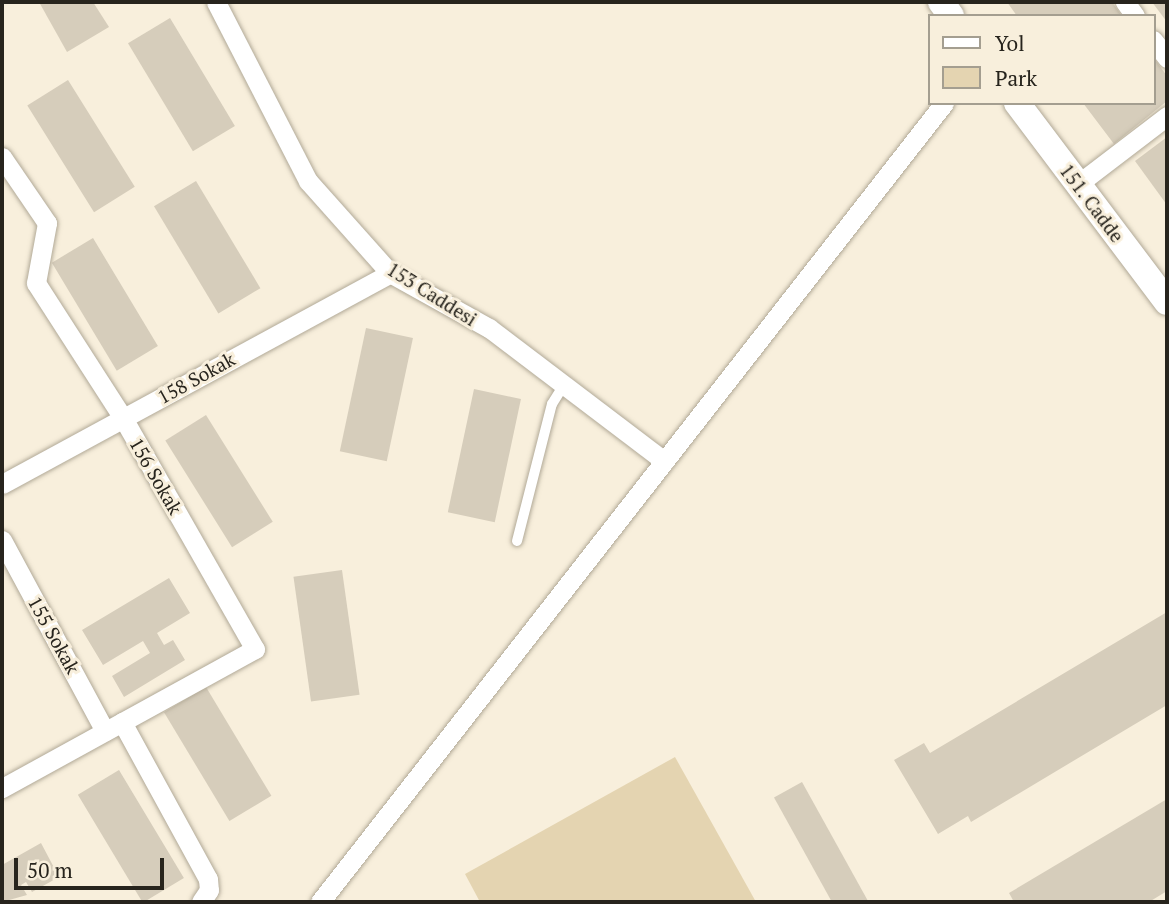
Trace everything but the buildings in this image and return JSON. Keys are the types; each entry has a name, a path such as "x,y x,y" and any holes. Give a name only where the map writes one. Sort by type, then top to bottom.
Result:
{"street":[{"name":"153 Caddesi","path":"216,2 308,181 390,273 489,328 664,461"},
{"path":"1155,43 1167,58"},
{"path":"320,902 942,105"},
{"name":"151. Cadde","path":"1019,105 1167,302"},
{"path":"1078,184 1167,116"},
{"name":"156 Sokak","path":"2,157 47,223 36,283 123,418 255,649 114,726"},
{"name":"158 Sokak","path":"2,484 390,273"},
{"name":"155 Sokak","path":"2,540 208,879 208,890 201,902"},
{"path":"2,788 114,726"}],"lane":[{"path":"516,541 552,404 564,385"}],"green space":[{"path":"675,757 756,902 480,902 465,874"}]}
